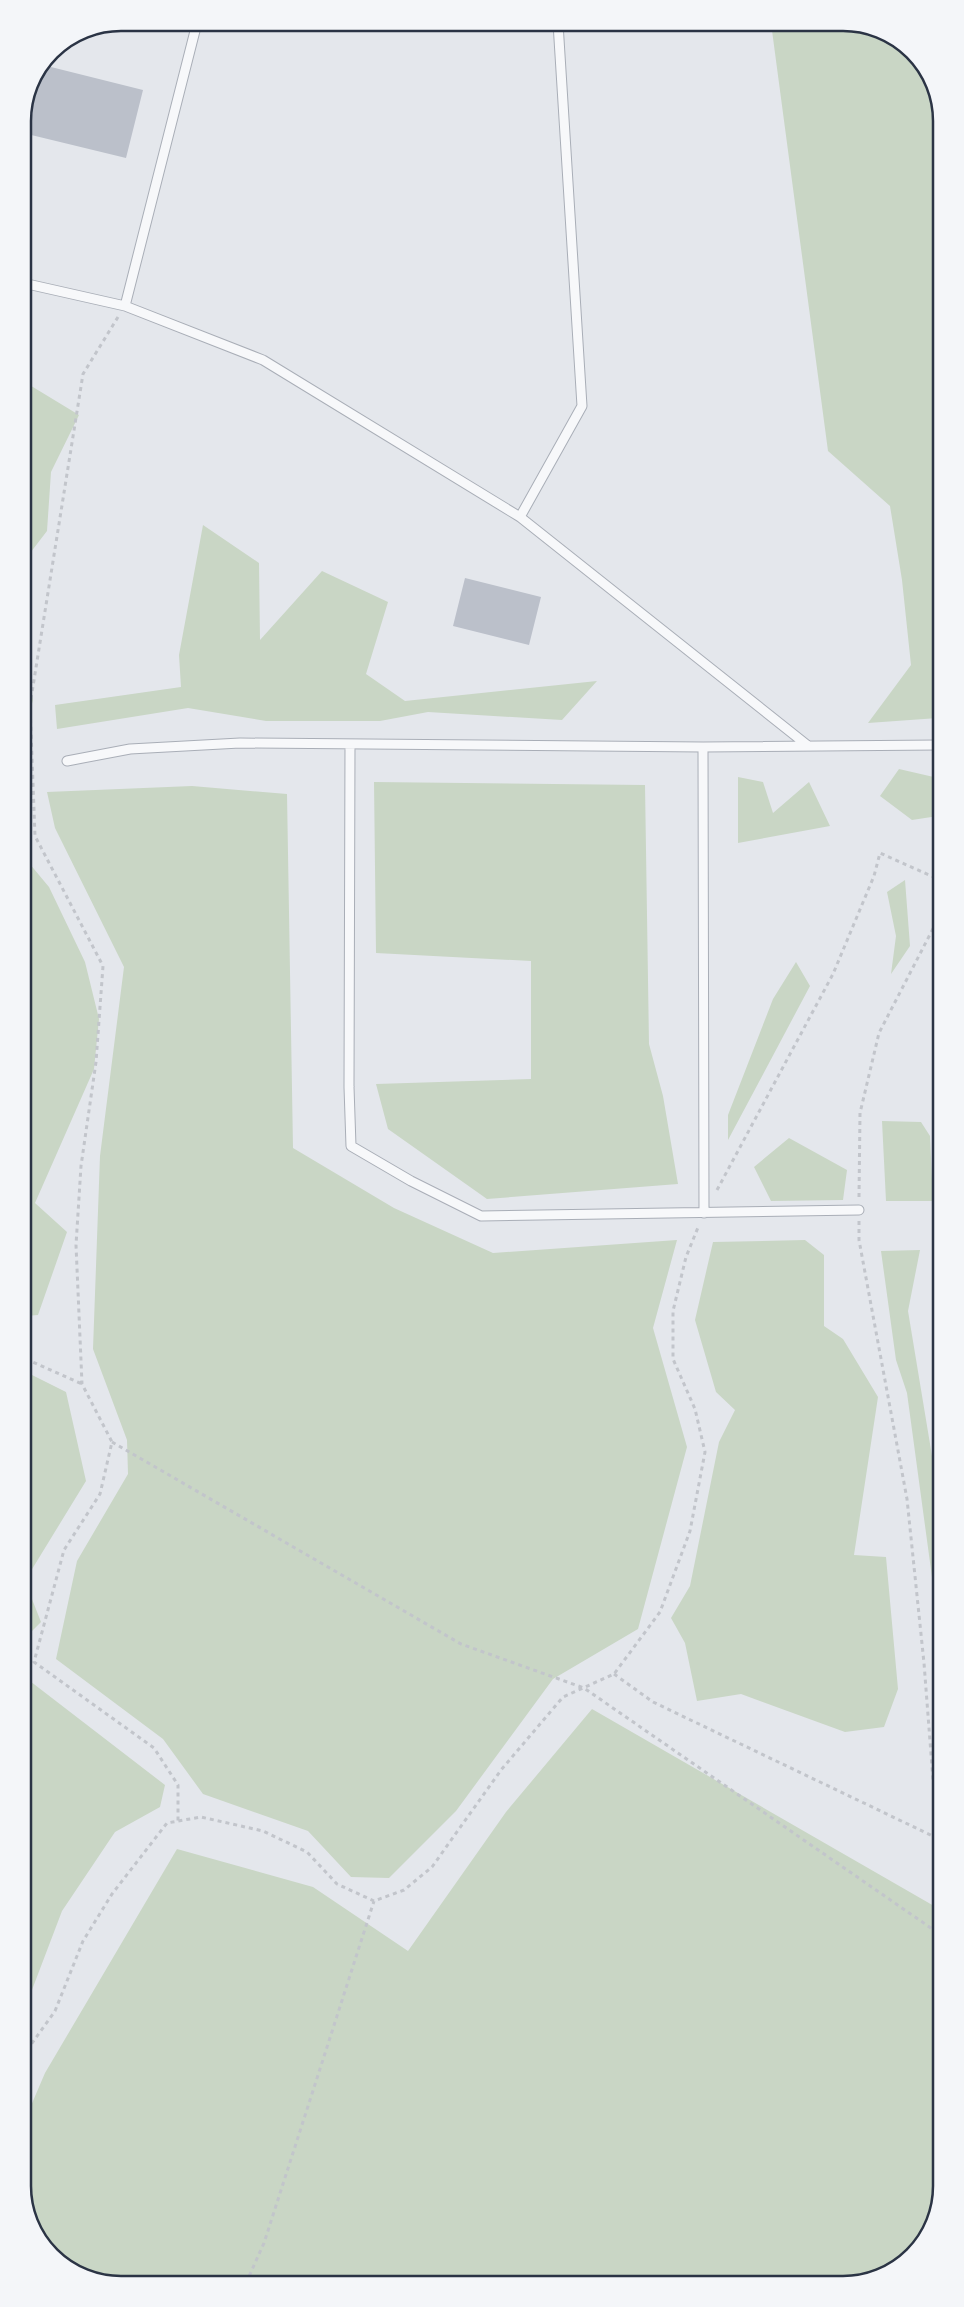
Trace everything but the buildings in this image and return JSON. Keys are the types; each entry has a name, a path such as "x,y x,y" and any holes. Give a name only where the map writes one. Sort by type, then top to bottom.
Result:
{"lane":[{"path":"125,306 195,31"},
{"path":"520,517 582,406 559,31"},
{"path":"31,285 125,306 263,360 520,517 807,745"},
{"path":"66,761 130,749 240,744 702,747 933,745"},
{"path":"350,744 349,1088 351,1146 411,1181 481,1216 859,1210"},
{"path":"702,747 704,1213"}],"path":[{"path":"31,699 83,374 125,306"},
{"path":"31,731 35,836 103,966 96,1062 81,1166 76,1245 82,1384 112,1442 461,1644 584,1688 933,1929"},
{"path":"31,2044 55,2011 83,1941 112,1894 167,1823 202,1817 263,1831 307,1852 337,1884 374,1901 404,1890 432,1867 501,1770 563,1697 614,1674 660,1612 690,1531 705,1452 695,1409 673,1359 673,1311 686,1257 704,1213 833,974 874,876 880,853 933,877"},
{"path":"933,930 879,1033 860,1113 859,1210 859,1240 907,1499 924,1663 933,1780"},
{"path":"31,1361 82,1384"},
{"path":"112,1442 100,1494 64,1550 34,1662 154,1748 178,1785 178,1821"},
{"path":"614,1674 653,1702 933,1836"},
{"path":"249,2276 264,2243 374,1901"}],"green space":[{"path":"772,31 848,31 877,38 897,50 918,71 930,98 933,121 933,718 868,723 911,665 902,580 890,506 828,451"},
{"path":"31,386 79,415 51,472 47,531 31,552"},
{"path":"203,525 259,563 260,640 322,571 388,602 366,674 405,701 597,681 562,720 428,712 380,721 266,721 188,708 57,729 55,705 181,687 179,655"},
{"path":"31,690 33,700 31,707"},
{"path":"899,769 933,777 933,817 912,820 880,796"},
{"path":"738,777 763,782 773,813 809,782 830,826 738,843"},
{"path":"374,782 645,785 649,1044 663,1096 678,1184 487,1199 388,1129 376,1084 531,1079 531,961 376,953"},
{"path":"192,786 287,794 293,1148 394,1208 493,1253 677,1240 653,1328 687,1447 638,1629 553,1679 456,1811 389,1878 351,1877 308,1831 203,1794 163,1739 56,1659 77,1561 128,1474 127,1440 93,1349 100,1156 124,967 55,828 47,792"},
{"path":"31,865 49,887 85,962 99,1019 94,1069 35,1203 67,1232 38,1315 31,1316"},
{"path":"905,880 910,946 891,974 896,936 887,892"},
{"path":"796,962 810,986 728,1140 728,1115 773,999"},
{"path":"882,1121 921,1122 930,1136 933,1201 886,1201"},
{"path":"789,1138 847,1170 843,1200 771,1201 754,1167"},
{"path":"805,1240 824,1255 824,1326 843,1339 878,1397 854,1555 886,1557 898,1689 884,1727 845,1732 741,1694 697,1701 685,1643 671,1618 690,1586 719,1442 735,1410 716,1392 695,1320 713,1242"},
{"path":"920,1250 908,1311 933,1457 933,1584 907,1393 896,1360 881,1251"},
{"path":"31,1374 66,1392 86,1481 31,1571"},
{"path":"31,1597 41,1622 31,1632"},
{"path":"31,1682 165,1785 160,1807 115,1832 62,1911 31,1992"},
{"path":"592,1709 933,1905 933,2191 928,2215 918,2236 906,2249 893,2261 872,2271 843,2276 116,2276 92,2271 71,2261 54,2245 46,2236 36,2215 31,2191 31,2106 45,2073 177,1849 313,1887 408,1951 506,1812"}]}
